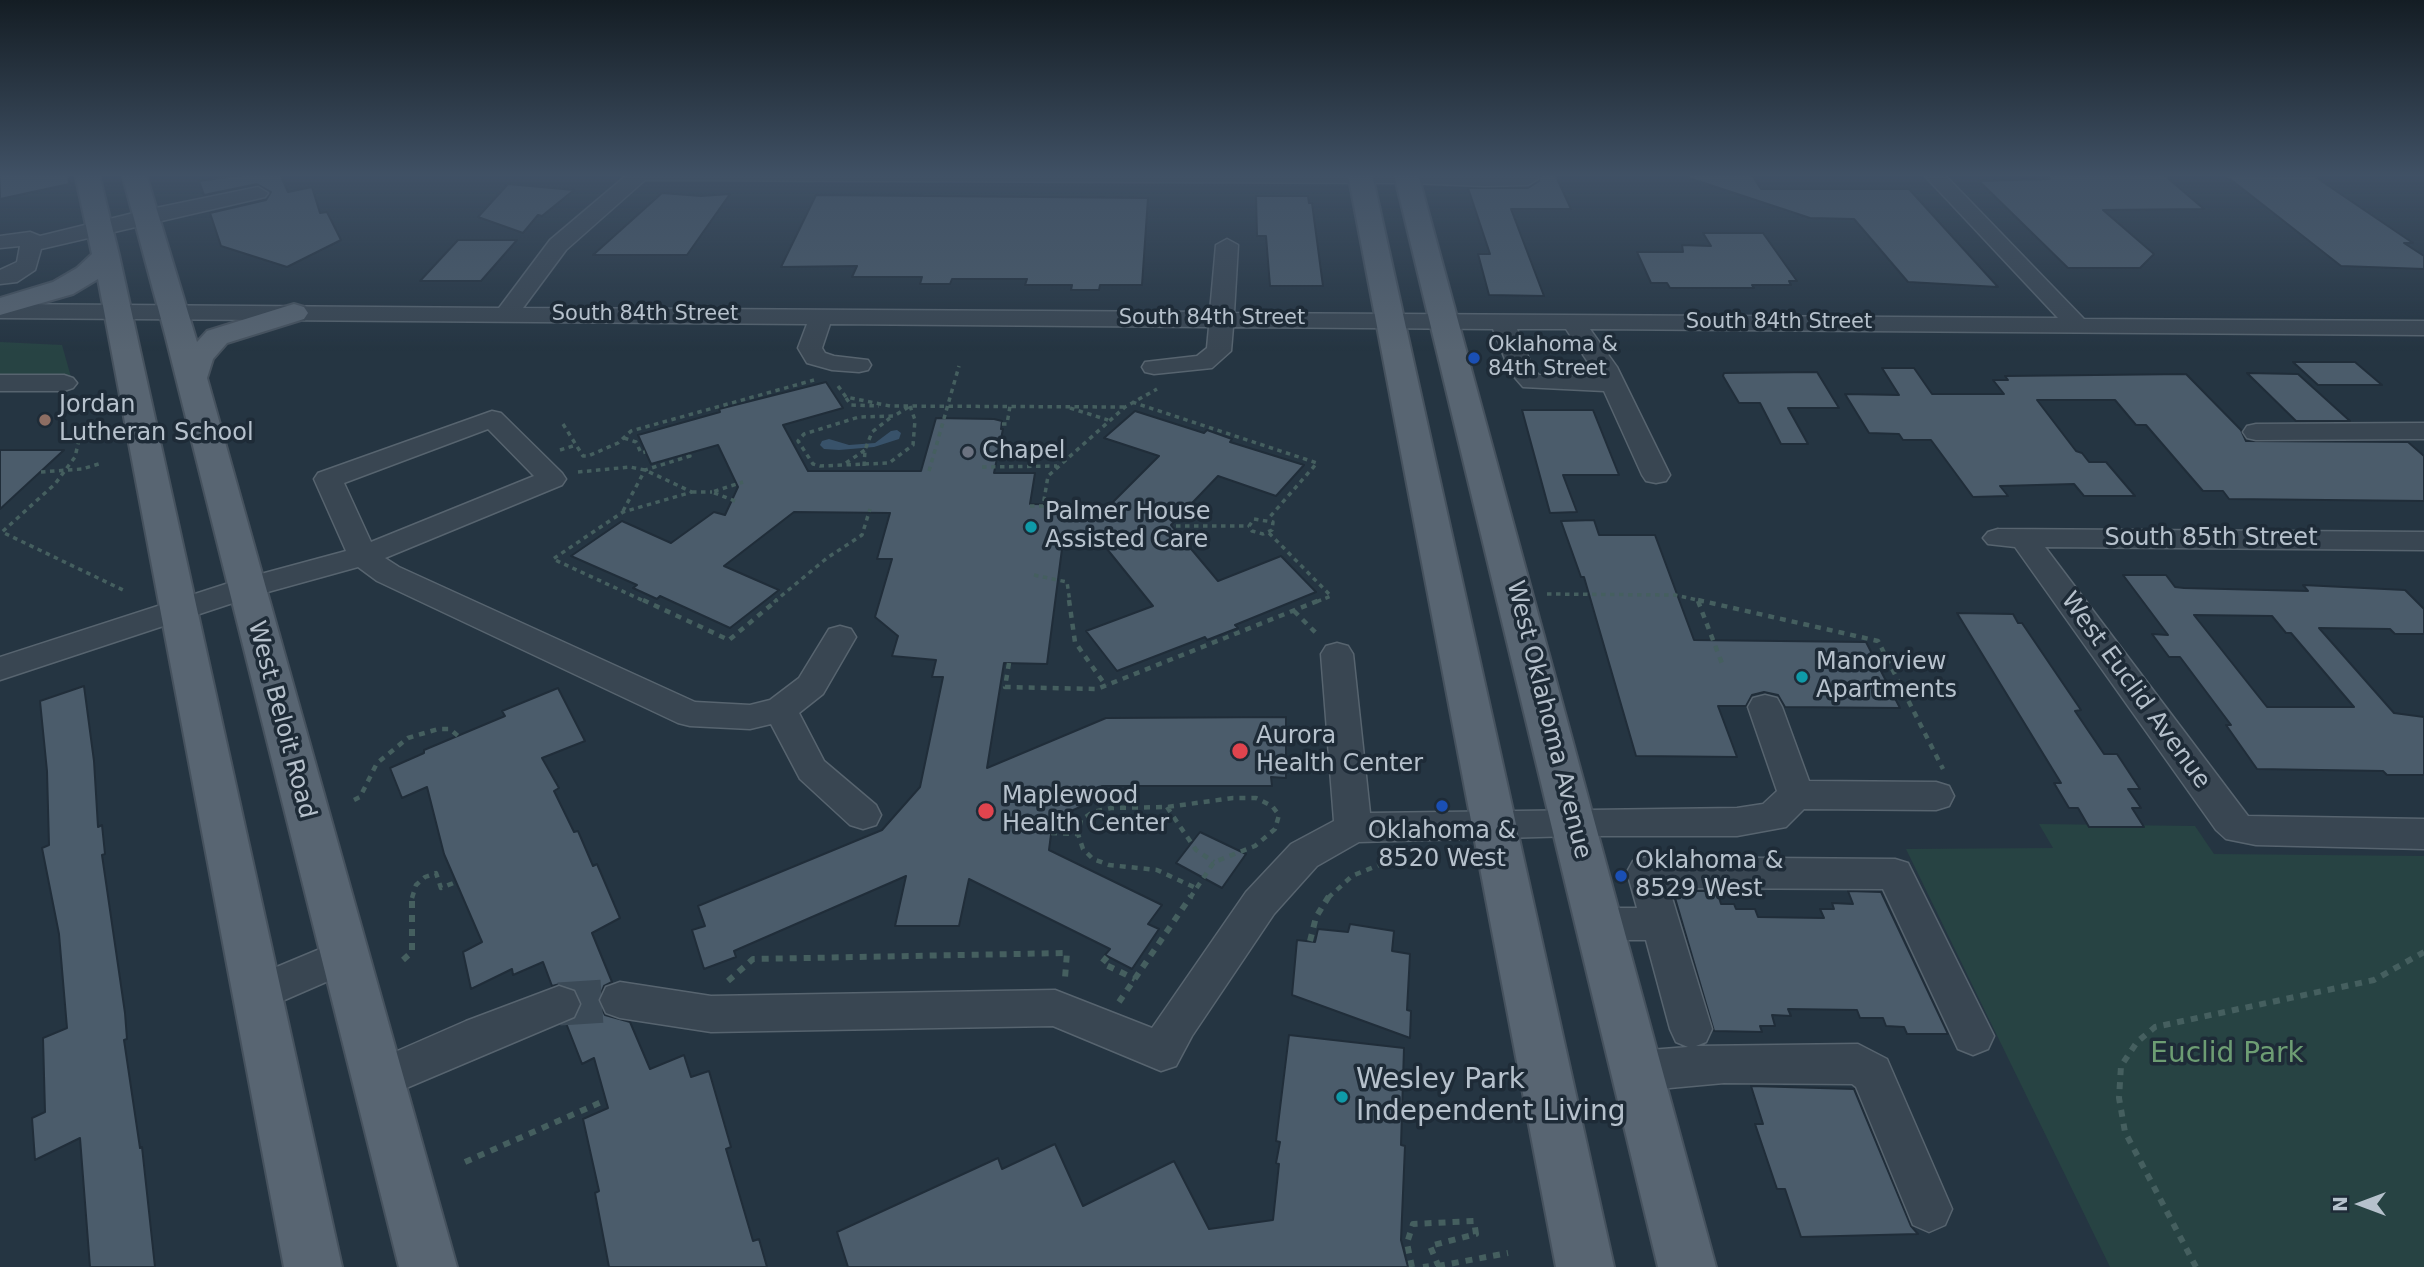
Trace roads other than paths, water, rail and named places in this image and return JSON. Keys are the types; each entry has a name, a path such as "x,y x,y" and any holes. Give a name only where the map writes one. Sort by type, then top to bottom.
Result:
{"main road":[{"path":"101,233 313,1267"},
{"name":"West Beloit Road","path":"151,233 428,1267"},
{"path":"1372,233 1585,1267"},
{"name":"West Oklahoma Avenue","path":"1422,233 1687,1267"},
{"path":"0,309 63,288 87,274 106,255"},
{"path":"191,380 199,357 217,337 294,313"}],"street":[{"path":"31,245 76,233"},
{"path":"506,314 558,245 572,233"},
{"path":"1989,233 2076,324"},
{"path":"0,242 30,238 31,245 27,265 9,277 0,277"},
{"path":"1160,376 1203,363 1219,351 1227,245"},
{"name":"South 84th Street","path":"0,309 2424,328"},
{"path":"821,317 810,348 816,358 832,363 859,365"},
{"path":"1502,321 1522,372 1532,382 1613,384"},
{"path":"1573,322 1613,384 1656,475"},
{"path":"2,384 64,383"},
{"path":"0,669 246,588 363,556 552,479 492,419 328,479 363,556 388,573 690,714 750,717 780,710 811,686 840,637"},
{"path":"2256,432 2424,431"},
{"name":"South 85th Street","path":"2011,538 2424,541"},
{"name":"West Euclid Avenue","path":"2011,538 2229,820 2239,828 2256,831 2424,834"},
{"path":"1337,654 1353,828"},
{"path":"1765,706 1796,795"},
{"path":"780,710 812,770 863,815"},
{"path":"620,1000 711,1014 1055,1008 1161,1052 1177,1023 1260,903 1304,855 1353,828 1574,822 1737,822 1773,817 1796,795 1936,796"},
{"path":"1691,1029 1646,872 1895,874 1973,1036"},
{"path":"1600,924 1660,924"},
{"path":"257,994 344,956"},
{"path":"378,1080 481,1034 559,1004"},
{"path":"1637,1071 1724,1063 1858,1064 1872,1073 1928,1209"}],"water":[{"path":"897,430 901,433 899,439 874,447 839,450 824,449 820,445 822,441 829,439 849,445 875,443 891,431"}],"tunnel":[{"path":"559,1004 620,1000"}],"place":[{"name":"Oklahoma & 84th Street","path":"1474,358"},
{"name":"Jordan Lutheran School","path":"45,420"},
{"name":"Chapel","path":"968,452"},
{"name":"Palmer House Assisted Care","path":"1031,527"},
{"name":"Manorview Apartments","path":"1802,677"},
{"name":"Aurora Health Center","path":"1240,751"},
{"name":"Oklahoma & 8520 West","path":"1442,806"},
{"name":"Maplewood Health Center","path":"986,811"},
{"name":"Oklahoma & 8529 West","path":"1621,876"},
{"name":"Wesley Park Independent Living","path":"1342,1097"}],"park label":[{"name":"Euclid Park","path":"2227,1055"}]}
